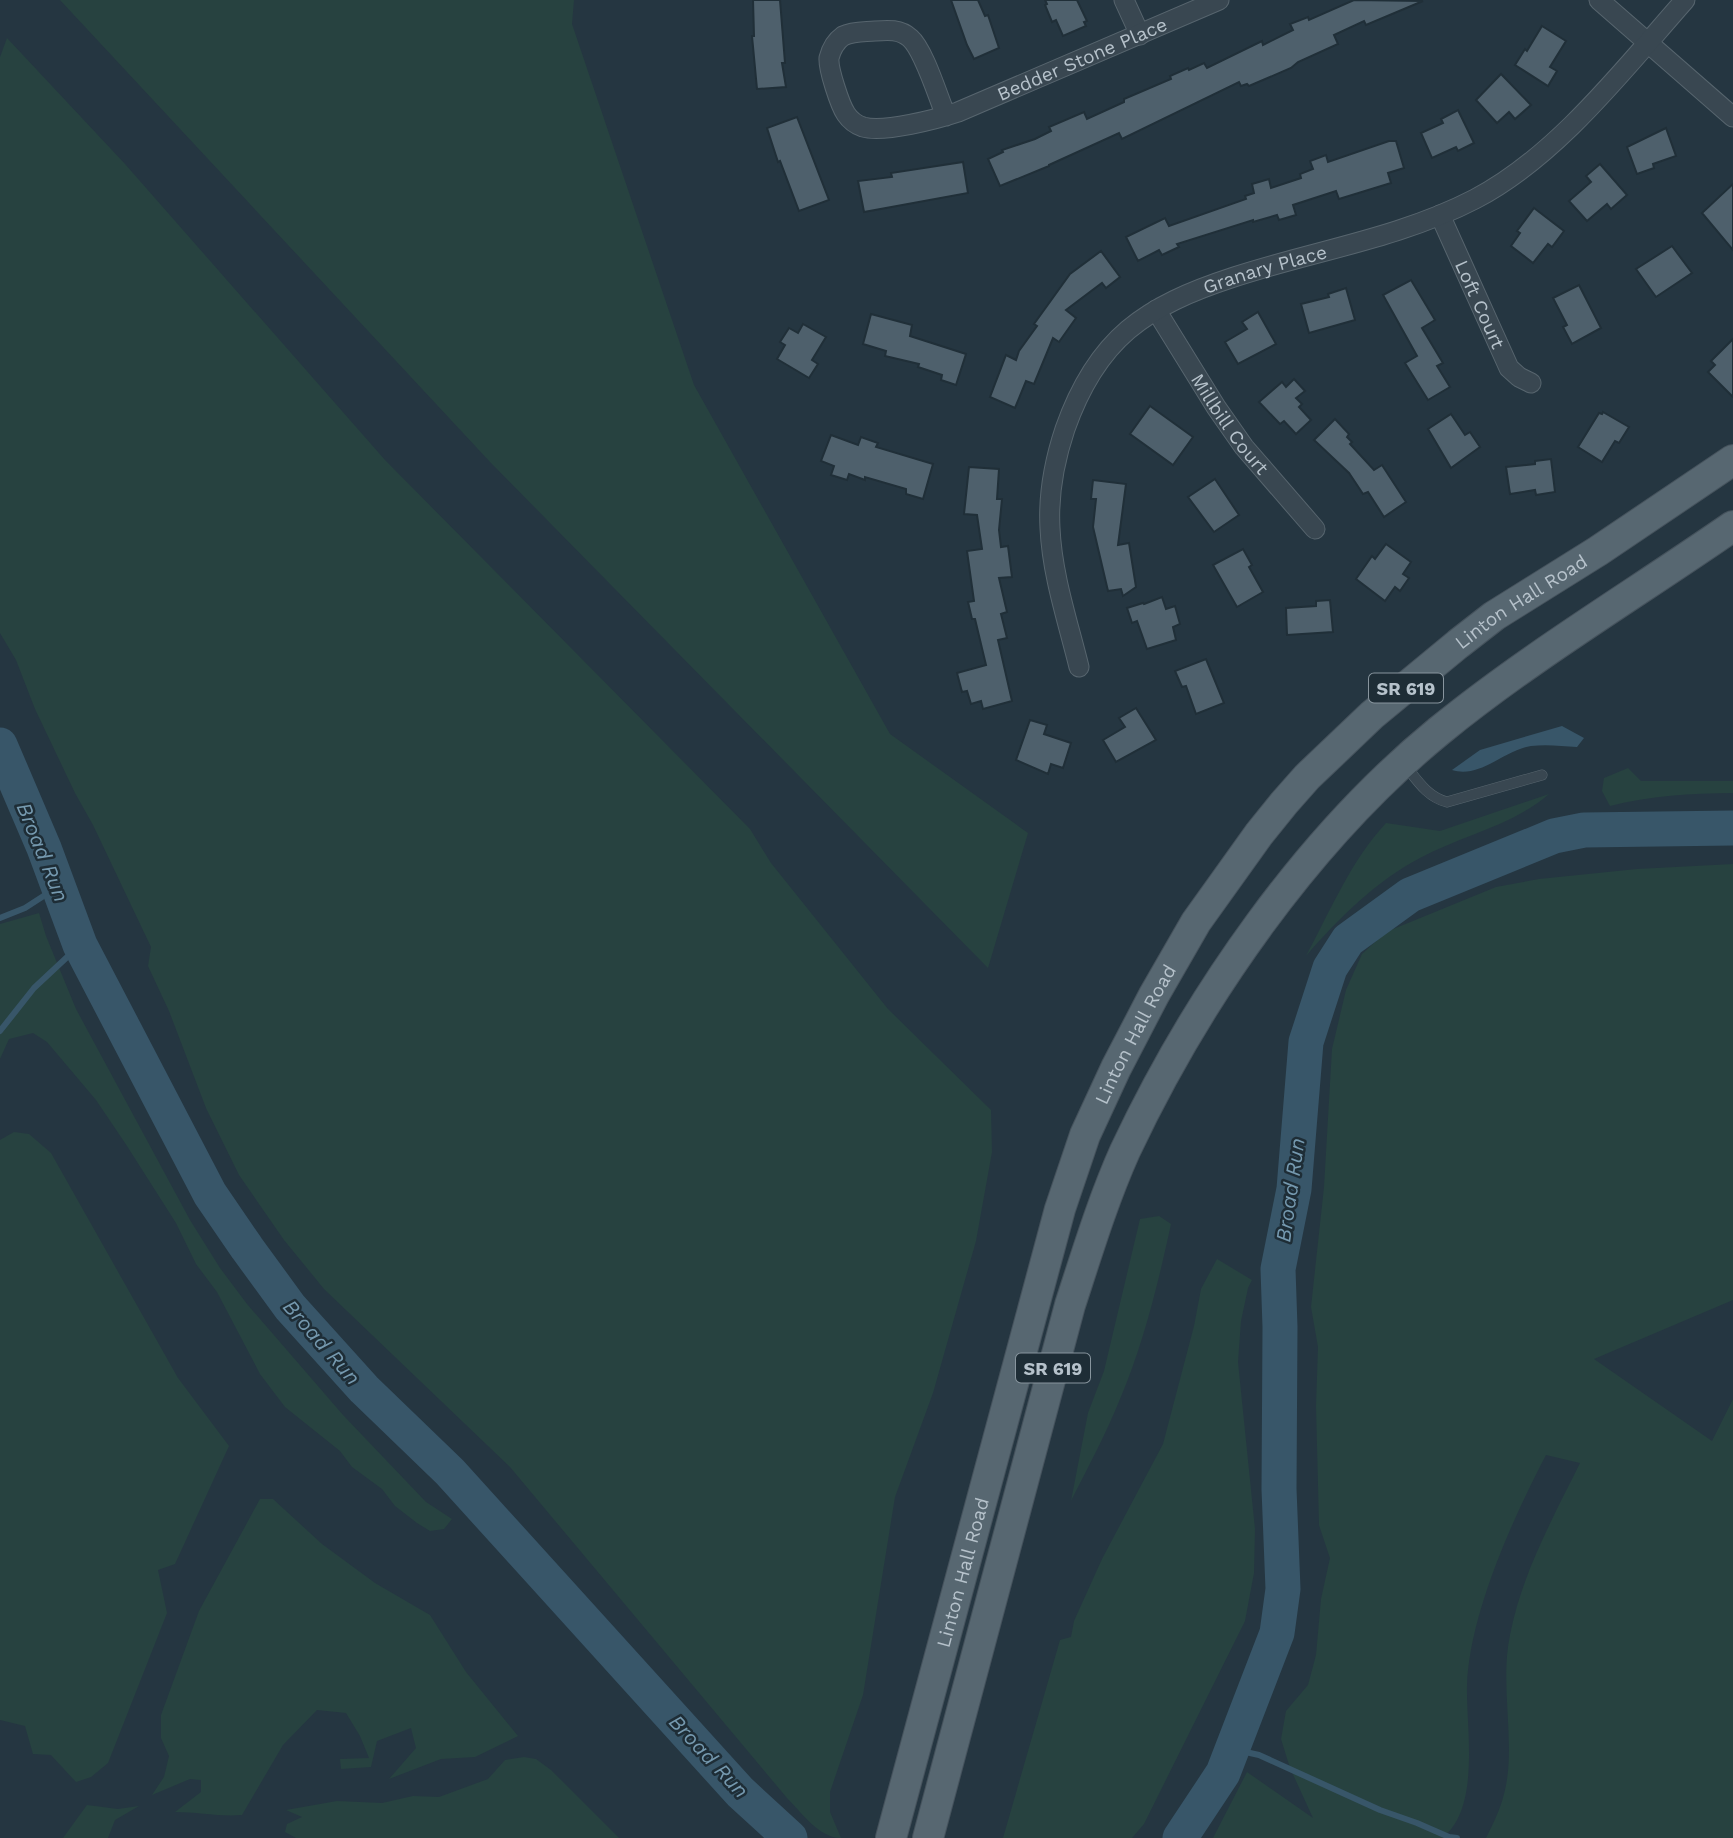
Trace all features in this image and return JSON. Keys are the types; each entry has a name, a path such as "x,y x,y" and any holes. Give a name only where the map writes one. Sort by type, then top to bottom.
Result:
{"main road":[{"name":"Linton Hall Road","path":"891,1838 1060,1209 1085,1135 1116,1068 1196,922 1284,803 1307,777 1373,715 1494,617 1733,460"},
{"name":"Linton Hall Road","path":"931,1827 1069,1305 1124,1153 1158,1084 1199,1012 1243,949 1325,844 1403,763 1508,677 1733,526"}],"street":[{"path":"1124,0 1140,35"},
{"name":"Bedder Stone Place","path":"946,116 918,48 903,33 891,30 852,33 842,37 834,46 829,66 845,113 860,126 869,128 912,124 946,116 1219,0"},
{"path":"1599,0 1733,117"},
{"name":"Granary Place","path":"1079,667 1055,568 1050,529 1052,473 1073,408 1092,369 1112,344 1136,323 1180,298 1233,278 1440,215 1504,182 1543,153 1685,0"},
{"name":"Loft Court","path":"1440,215 1509,368 1531,383"},
{"name":"Millbill Court","path":"1156,310 1244,447 1315,529"}],"lane":[{"path":"1403,763 1428,794 1447,802 1542,775"}],"green space":[{"path":"60,0 574,0 572,24 694,385 890,734 1028,833 988,968 491,463"},
{"path":"7,38 125,164 385,460 750,829 771,863 888,1009 991,1110 992,1152 976,1241 933,1393 895,1497 863,1695 830,1792 830,1812 841,1838 825,1834 818,1829 787,1798 510,1467 324,1289 284,1240 239,1175 206,1108 169,1011 148,966 151,947 35,709 16,660 0,633 0,57"},
{"path":"1628,768 1641,781 1733,781 1733,793 1671,796 1610,806 1602,791 1604,778"},
{"path":"1549,794 1519,814 1404,867 1358,902 1306,956 1351,870 1386,823 1440,831"},
{"path":"1733,864 1733,1300 1594,1359 1712,1441 1733,1399 1733,1838 1486,1838 1500,1806 1508,1776 1506,1675 1515,1612 1539,1546 1580,1463 1546,1455 1507,1537 1484,1598 1476,1629 1467,1686 1467,1788 1454,1825 1442,1838 1213,1838 1247,1772 1313,1818 1290,1768 1281,1739 1286,1711 1308,1685 1316,1655 1321,1599 1330,1558 1319,1525 1316,1406 1318,1347 1311,1307 1324,1187 1332,1049 1346,990 1362,954 1386,932 1496,887 1539,879 1637,869"},
{"path":"39,913 76,1009 190,1220 220,1268 247,1304 343,1415 426,1502 452,1519 444,1529 430,1531 417,1523 395,1506 382,1489 352,1467 340,1451 285,1407 260,1374 217,1292 196,1264 176,1223 127,1146 96,1100 47,1042 33,1033 9,1039 0,1059 0,924"},
{"path":"14,1132 29,1134 51,1153 178,1378 229,1446 175,1564 158,1570 167,1613 108,1763 91,1777 76,1782 51,1755 33,1754 25,1726 0,1720 0,1140"},
{"path":"1159,1216 1171,1224 1143,1335 1115,1412 1071,1501 1088,1413 1104,1371 1140,1219"},
{"path":"1217,1259 1252,1280 1241,1321 1238,1362 1255,1529 1254,1573 1245,1621 1144,1824 1132,1838 1003,1838 1060,1640 1071,1637 1074,1621 1102,1559 1163,1444 1201,1289"},
{"path":"260,1499 273,1499 322,1544 375,1583 430,1615 466,1672 518,1736 475,1757 441,1759 389,1779 416,1748 411,1728 377,1741 371,1767 341,1769 340,1759 369,1758 346,1713 317,1710 283,1745 242,1815 175,1812 201,1792 201,1780 190,1779 152,1795 164,1777 169,1756 161,1738 161,1715 199,1611"},
{"path":"524,1757 536,1759 551,1770 619,1838 296,1838 285,1832 287,1824 302,1817 286,1810 337,1801 382,1803 413,1796 439,1797 488,1779 505,1760"},
{"path":"87,1805 118,1809 139,1806 115,1820 108,1838 63,1838"}],"water":[{"path":"1562,726 1584,738 1577,747 1531,746 1472,771 1452,770 1480,750"}],"building":[{"path":"753,0 780,0 785,63 782,63 786,87 757,89 752,36"},
{"path":"951,0 978,0 985,16 988,15 999,48 974,59"},
{"path":"1045,0 1077,0 1087,21 1084,22 1086,26 1063,36 1056,20 1052,22"},
{"path":"1354,0 1423,1 1366,25 1364,21 1334,35 1338,44 1298,62 1291,68 1249,86 1241,86 1239,82 1122,139 1119,133 1000,186 988,159 1003,152 1002,150 1035,139 1051,131 1049,127 1084,112 1087,119 1124,102 1124,99 1171,79 1170,76 1188,68 1189,70 1204,63 1207,68 1262,41 1263,45 1293,30 1290,24 1308,17 1309,20"},
{"path":"1542,26 1566,41 1550,67 1557,71 1548,86 1515,65"},
{"path":"1501,74 1531,105 1515,119 1509,112 1497,123 1476,100"},
{"path":"1458,110 1474,143 1458,151 1456,147 1432,158 1421,133 1443,123 1441,119"},
{"path":"797,117 829,200 799,211 767,128"},
{"path":"1666,128 1676,156 1653,164 1654,168 1637,174 1627,147"},
{"path":"1396,141 1404,168 1388,173 1391,183 1339,199 1336,191 1293,205 1296,215 1279,220 1277,215 1253,220 1177,244 1179,247 1162,255 1159,250 1138,261 1126,237 1165,218 1169,226 1246,199 1245,196 1254,193 1252,184 1269,179 1271,188 1301,178 1300,174 1313,169 1310,161 1326,155 1328,162"},
{"path":"963,162 968,193 864,212 858,181 892,177 891,173"},
{"path":"1600,164 1627,195 1611,209 1607,204 1587,221 1569,201 1591,182 1586,176"},
{"path":"1733,184 1733,250 1702,213"},
{"path":"1534,208 1564,231 1552,247 1548,244 1533,263 1511,246 1520,233 1517,231"},
{"path":"1672,246 1692,273 1656,297 1636,269"},
{"path":"1101,251 1120,277 1106,288 1102,283 1066,310 1076,318 1059,342 1053,338 1034,384 1026,381 1015,408 990,397 1006,355 1016,360 1019,351 1037,326 1034,324 1070,274"},
{"path":"1411,280 1435,320 1422,328 1443,363 1437,366 1450,387 1428,400 1405,363 1417,356 1383,295"},
{"path":"1579,285 1601,328 1572,344 1563,327 1567,325 1553,298"},
{"path":"1346,288 1355,320 1309,333 1301,304 1329,297 1328,294"},
{"path":"1258,312 1276,344 1238,364 1225,342 1247,329 1242,322"},
{"path":"871,314 912,325 910,336 966,354 956,385 941,380 942,375 918,367 919,364 885,356 886,351 863,344"},
{"path":"803,324 826,337 812,360 818,364 809,378 777,359 785,345 780,342 789,328 798,333"},
{"path":"1733,339 1733,397 1708,372 1715,365 1711,361"},
{"path":"1294,379 1305,391 1296,398 1302,404 1299,407 1311,420 1296,434 1284,421 1280,424 1259,402 1282,382 1286,387"},
{"path":"1150,406 1193,437 1173,465 1130,434"},
{"path":"1603,412 1629,427 1619,443 1615,441 1602,462 1578,447 1599,413"},
{"path":"1451,414 1465,435 1470,432 1480,447 1451,468 1428,429"},
{"path":"1335,419 1349,434 1347,437 1352,442 1350,444 1374,470 1382,465 1406,502 1384,517 1368,492 1363,494 1349,473 1314,440"},
{"path":"831,435 858,445 861,437 878,443 876,447 933,464 923,499 906,494 906,489 865,477 865,480 849,474 847,480 831,475 834,466 821,461"},
{"path":"1551,459 1555,492 1536,495 1535,490 1510,494 1506,467 1535,464 1535,461"},
{"path":"969,467 999,469 997,499 1002,499 999,530 1001,547 1008,546 1012,577 999,578 1007,612 1001,614 1007,638 998,640 1012,701 983,709 981,701 971,704 967,691 962,692 957,673 986,665 968,602 974,601 967,551 982,549 977,515 964,514"},
{"path":"1215,479 1239,515 1214,532 1188,497"},
{"path":"1093,480 1126,484 1118,545 1129,543 1136,587 1123,596 1121,589 1108,591 1093,527 1096,499 1091,499"},
{"path":"1386,544 1411,562 1403,574 1409,578 1400,591 1395,587 1385,601 1356,579 1372,556 1375,559"},
{"path":"1243,549 1252,565 1249,567 1263,592 1237,607 1213,565"},
{"path":"1162,597 1166,609 1175,606 1180,624 1173,627 1176,640 1147,649 1137,621 1132,623 1127,608"},
{"path":"1330,600 1333,632 1287,635 1286,608 1316,606 1316,601"},
{"path":"1206,659 1224,703 1196,714 1186,686 1182,687 1175,671"},
{"path":"1136,708 1156,740 1116,762 1103,740 1125,727 1119,718"},
{"path":"1030,720 1047,725 1044,734 1071,743 1063,768 1051,764 1048,774 1016,760"}],"waterway":[{"name":"Broad Run","path":"0,745 44,848 80,945 210,1194 247,1248 290,1307 364,1389 450,1472 740,1792 790,1838"},
{"name":"Broad Run","path":"1180,1838 1223,1773 1277,1633 1283,1589 1279,1489 1278,1269 1294,1189 1306,1042 1330,968 1348,940 1410,895 1554,836 1584,830 1733,828"},
{"path":"0,918 25,908 59,886"},
{"path":"0,1031 34,988 80,945"},
{"path":"1232,1749 1259,1755 1380,1810 1457,1838"}]}
